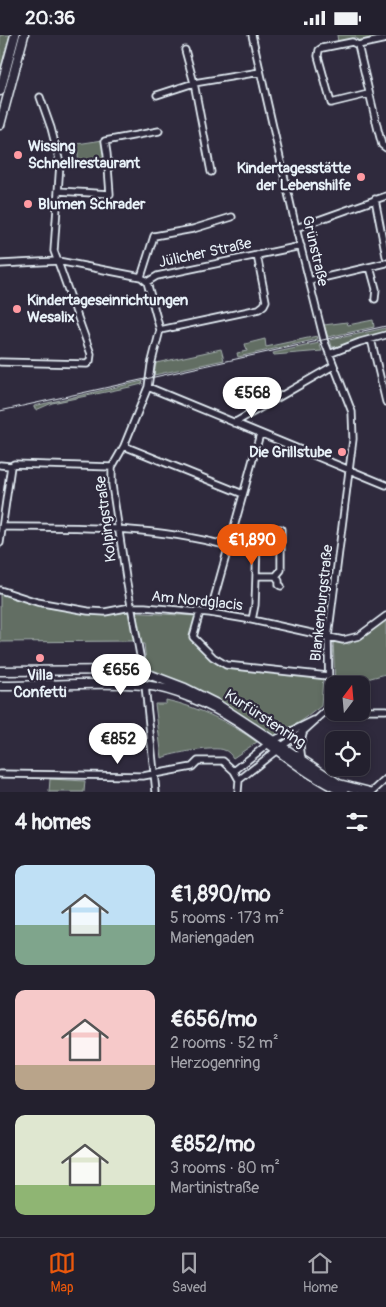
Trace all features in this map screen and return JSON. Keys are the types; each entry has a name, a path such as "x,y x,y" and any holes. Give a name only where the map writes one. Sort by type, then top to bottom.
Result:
{"main road":[{"path":"0,91 15,35"},
{"path":"0,125 24,35"},
{"name":"Kurfürstenring","path":"0,671 133,670 143,672 218,704 320,779 344,792"},
{"path":"143,672 145,685"},
{"name":"Kurfürstenring","path":"0,686 145,685 172,692 215,709 271,742"},
{"name":"Kurfürstenring","path":"280,748 339,784 371,792"}],"street":[{"name":"Grünstraße","path":"252,35 300,246 324,340 352,412 353,439 349,471"},
{"path":"368,94 331,103 318,50 352,42 358,45 386,39"},
{"path":"358,45 366,75 368,94 382,145 386,149"},
{"path":"185,49 194,83 211,171"},
{"path":"157,95 194,83 260,72"},
{"path":"0,362 87,363 90,361 91,354 54,251 60,163 51,128 40,97"},
{"path":"58,191 110,194 105,141 159,131"},
{"path":"296,228 386,196"},
{"path":"375,199 386,256"},
{"path":"140,277 154,236 193,229 232,217"},
{"name":"Jülicher Straße","path":"0,264 58,261 140,277 147,283 157,276 300,246"},
{"path":"160,330 259,309 266,301 257,255"},
{"path":"309,281 386,263"},
{"path":"370,267 376,289 375,299"},
{"name":"Kolpingstraße","path":"143,672 112,485 112,467 124,446 148,387 151,365 160,330 147,283"},
{"path":"329,354 386,335"},
{"path":"371,339 386,402"},
{"path":"234,423 333,366"},
{"path":"148,387 386,485"},
{"path":"210,613 260,434"},
{"path":"124,446 243,494"},
{"path":"0,465 112,467"},
{"path":"0,543 11,466"},
{"name":"Blankenburgstraße","path":"328,676 326,637 349,471"},
{"path":"2,527 96,527 148,530 201,539 228,546"},
{"path":"252,620 255,605 257,534 261,529 281,529 281,570 276,576"},
{"path":"256,576 276,576"},
{"path":"276,576 280,585"},
{"name":"Am Nordglacis","path":"0,590 37,602 88,611 105,612 131,607 210,613 252,620 326,637 351,639 359,636 386,616"},
{"path":"200,612 193,637 220,663 252,669 328,676"},
{"path":"145,685 156,792"},
{"path":"370,710 386,710"},
{"path":"238,792 240,780 325,713"},
{"path":"234,771 271,742 321,717"},
{"path":"302,760 300,745 305,730"},
{"path":"0,774 142,776 192,767 198,761 210,760 223,761 234,771 240,780"},
{"path":"371,792 386,779"}],"green space":[{"path":"0,35 10,35 0,70"},
{"path":"337,35 383,35 358,41 356,37 338,42"},
{"path":"103,140 106,162 79,165 77,144"},
{"path":"373,320 374,327 328,337 324,325 347,322 348,325"},
{"path":"386,328 386,333 335,347 332,347 330,340"},
{"path":"317,336 318,339 238,357 237,353 247,351 245,344 265,339 266,347"},
{"path":"319,343 322,351 274,355 273,353"},
{"path":"221,349 224,360 154,375 156,363"},
{"path":"143,381 142,384 130,387 52,403 36,410 34,408 34,406"},
{"path":"0,592 106,615 127,612 196,616 191,637 220,664 323,676 321,706 303,720 274,737 217,700 147,670 144,644 132,641 0,642"},
{"path":"386,620 386,674 370,678 370,676 335,676 333,640 349,644"},
{"path":"166,700 214,717 236,728 257,742 233,758 229,753 219,749 203,749 162,758 155,704 166,704"},
{"path":"50,779 85,781 84,792 49,792"}],"railway":[{"path":"0,411 386,326"}],"place":[{"name":"Wissing Schnellrestaurant","path":"18,155"},
{"name":"Kindertagesstätte der Lebenshilfe","path":"361,177"},
{"name":"Blumen Schrader","path":"28,204"},
{"name":"Kindertageseinrichtungen Wesalix","path":"17,309"},
{"name":"Die Grillstube","path":"342,452"},
{"name":"Villa Confetti","path":"40,658"}]}
